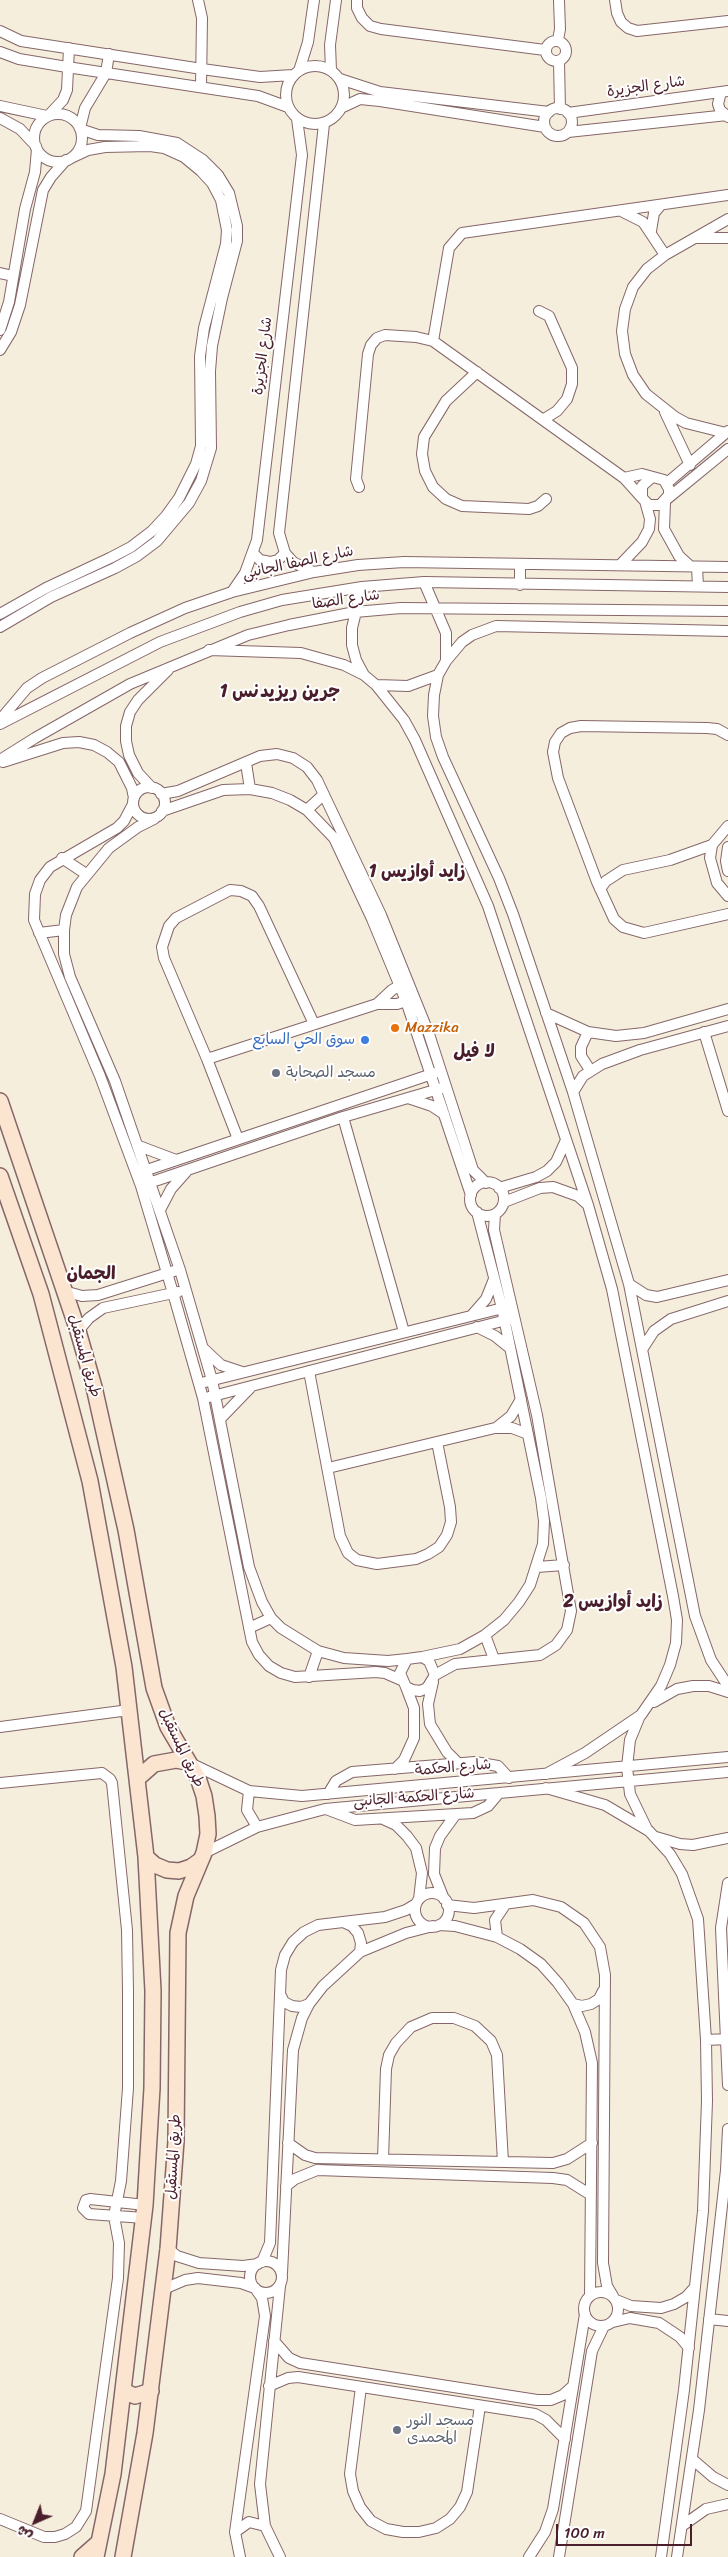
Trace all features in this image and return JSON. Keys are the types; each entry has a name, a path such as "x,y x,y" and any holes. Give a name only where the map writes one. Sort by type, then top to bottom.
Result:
{"main road":[{"name":"طريق المستقبل","path":"1,1106 78,1331 94,1387 118,1490 154,1688 168,1727 198,1778 204,1796 208,1834 184,1904 178,1933 176,2140 168,2249 151,2391 123,2557"},
{"name":"طريق المستقبل","path":"0,1176 41,1294 60,1358 90,1481 114,1604 129,1710 146,1857 153,1991 152,2088 149,2142 144,2212 113,2474 96,2557"},
{"path":"96,1514 110,1506 118,1490"},
{"path":"137,1779 154,1764 171,1760 187,1762"},
{"path":"146,1857 161,1867 179,1870 191,1867 202,1856"},
{"path":"149,2142 160,2134 172,2136 176,2140"},
{"path":"123,2391 135,2396 151,2391"},
{"path":"128,2535 133,2557"},
{"path":"82,2557 99,2542"}],"street":[{"path":"198,0 202,18 201,87"},
{"path":"314,0 308,42 296,73 286,90 288,107 297,119 305,123 324,124 338,114 343,107 345,98 340,79"},
{"path":"331,70 330,45 336,0"},
{"path":"356,0 362,18 370,26 381,29 545,50"},
{"path":"558,40 560,29 559,0"},
{"path":"615,0 621,22 628,28 637,31 728,21"},
{"path":"0,31 21,41 260,77 296,73 315,66 331,70 340,79 380,92 549,112 564,111"},
{"path":"545,50 549,42 558,40"},
{"path":"558,40 566,48 565,56 559,61"},
{"path":"0,330 10,302 13,276 35,172 36,129 63,100 67,90 69,48"},
{"path":"545,50 549,59 559,61"},
{"path":"0,52 67,68 106,72 258,96 288,107"},
{"path":"0,350 11,332 20,305 44,190 51,177 81,144 80,129 85,108 106,72 110,54"},
{"path":"559,61 564,111 572,120 568,132"},
{"path":"725,92 718,104 727,115"},
{"name":"شارع الجزيرة","path":"564,111 725,92"},
{"path":"343,107 360,99 380,101 545,127 554,136 561,136 568,132 727,115"},
{"path":"0,106 48,116 67,116 80,129 98,135 152,138 177,143 203,160 218,175 229,193 237,226 237,241 212,346 210,396 212,420 211,448 196,479 166,516 131,547 46,588 0,614"},
{"path":"545,127 545,119 549,112"},
{"path":"0,118 20,129 41,154 52,161 69,158 88,150 106,147 150,146 164,148 184,157 202,171 212,183 221,200 227,230 226,244 206,321 200,356 201,446 196,479 189,503 157,541 137,556 51,597 0,627"},
{"name":"شارع الجزيرة","path":"232,592 254,554 302,155 297,119"},
{"path":"314,572 303,569 285,553 279,533 279,522 324,124"},
{"path":"433,341 449,248 462,233 728,195"},
{"path":"651,231 654,213 660,206"},
{"path":"622,211 633,216 651,231 665,255"},
{"path":"727,432 686,423 664,409 646,394 633,375 624,354 622,331 625,309 633,288 647,269 665,255 728,218"},
{"path":"693,238 728,238"},
{"path":"0,273 13,276"},
{"path":"539,312 549,316 572,368 572,384 567,399 557,411 544,419"},
{"path":"282,326 301,327"},
{"path":"359,487 356,479 371,345 377,338 385,335 416,337 433,341 624,478 644,499 655,506 666,501 728,449"},
{"path":"477,372 446,401 424,437 422,454 425,472 433,487 446,499 462,506 529,509 538,506 546,499"},
{"path":"664,409 690,465"},
{"path":"201,420 212,420"},
{"path":"667,483 727,432"},
{"path":"624,478 642,474 651,478 660,478 667,483 669,495 666,501 664,528 674,549 694,566 698,586"},
{"path":"621,564 642,542 649,527 649,510 644,499 642,486 651,478"},
{"path":"649,527 664,528"},
{"path":"254,554 260,560 270,562 278,560 285,553"},
{"name":"شارع الصفا الجانبى","path":"0,720 27,688 42,678 130,633 185,608 232,592 314,572 358,565 404,562 728,567"},
{"path":"520,565 520,585"},
{"path":"424,582 446,633 446,661"},
{"name":"شارع الصفا","path":"0,724 152,646 200,626 282,600 362,587 424,582 728,587"},
{"path":"362,587 352,628 352,644 356,660 364,675"},
{"name":"شارع الصفا","path":"0,762 35,738 130,684 173,665 248,635 355,612 436,607 728,611"},
{"path":"495,608 496,626"},
{"path":"728,631 496,626 472,635 462,642 446,661 438,675 434,695 436,737 443,757 499,878 573,1092 629,1284 643,1348 689,1593 711,1660 728,1686"},
{"path":"209,650 301,653 323,658 364,675 376,684 391,701 415,740 488,906 588,1205 612,1289 629,1373 677,1620 676,1642 670,1665 649,1706"},
{"path":"162,811 164,806 161,794 152,788 138,772 129,755 126,741 126,726 130,712 138,700 173,665"},
{"path":"376,684 408,686 438,675"},
{"path":"728,735 717,729 707,728 596,725 570,728 561,734 555,742 552,752 554,764 600,889 614,919 622,927 633,932 655,932 728,914"},
{"path":"0,762 63,743 79,742 94,745 119,762 128,778 138,815 142,818 154,819"},
{"path":"161,794 178,791 260,756 277,754 293,758 307,767 317,780 356,858 411,999 441,1088 473,1170 486,1182 499,1188 536,1177 547,1171 556,1162 566,1139"},
{"path":"246,763 250,789"},
{"path":"152,788 141,790 133,801 124,822 117,828 62,858 50,867 40,880 33,907 39,933 100,1076 141,1186 173,1292 203,1398 252,1642 259,1655 269,1666 281,1673 295,1677 385,1673 413,1690 420,1691 428,1688 434,1678 455,1664 540,1654 556,1645 567,1630 571,1612 537,1415 510,1319 502,1308 477,1212"},
{"path":"404,982 343,855 328,830 307,810 272,793 250,789 224,790 162,811 154,819 116,842 86,874 70,900 64,930 64,954 70,977 115,1081 139,1146 180,1270 212,1380 250,1567 262,1602 271,1618 293,1637 318,1651 344,1658 388,1662 407,1660 460,1649 485,1635 504,1620 519,1602 537,1567 544,1521 525,1417 510,1349 512,1305 494,1230 495,1214 504,1202 540,1188 553,1187 578,1196 588,1205"},
{"path":"307,810 323,795"},
{"path":"600,889 606,881 623,870 670,860 712,845 724,836 728,826"},
{"path":"712,845 712,871 717,883 728,896"},
{"path":"728,847 726,861 728,871"},
{"path":"62,858 86,874"},
{"path":"238,1139 208,1059 164,958 162,947 169,926 176,918 230,890 241,891 252,896 260,906 314,1024"},
{"path":"39,933 64,930"},
{"path":"506,956 525,950"},
{"path":"377,1004 404,982"},
{"path":"208,1059 377,1004 397,1004 411,999"},
{"path":"546,1013 588,1032 616,1036 630,1035 728,1008"},
{"path":"573,1092 590,1070 640,1050 728,1026"},
{"path":"588,1032 581,1047 581,1056 590,1070"},
{"path":"704,1032 728,1111"},
{"path":"136,1173 436,1072"},
{"path":"141,1186 343,1117 441,1088"},
{"path":"441,1088 444,1114 471,1195"},
{"path":"407,1098 420,1101 444,1114"},
{"path":"343,1117 404,1332"},
{"path":"290,1122 294,1134"},
{"path":"139,1146 177,1160"},
{"path":"160,1210 171,1189 187,1170"},
{"path":"486,1182 474,1189 470,1202 482,1216 495,1214"},
{"path":"499,1188 504,1202"},
{"path":"64,1291 82,1296 98,1295 180,1270"},
{"path":"472,1315 486,1299 494,1278"},
{"path":"629,1284 646,1295 657,1297 728,1280"},
{"path":"78,1331 89,1318 103,1308 185,1290"},
{"path":"643,1348 654,1331 671,1319 728,1301"},
{"path":"199,1383 246,1373 512,1305"},
{"path":"203,1398 510,1319"},
{"path":"477,1327 496,1336 510,1349"},
{"path":"351,1346 354,1359"},
{"path":"202,1348 221,1365 246,1373"},
{"path":"629,1373 647,1369"},
{"path":"309,1371 340,1536 348,1553 366,1563 416,1558 428,1554 439,1547 447,1535 451,1522 438,1442"},
{"path":"220,1419 235,1401 253,1385"},
{"path":"495,1428 511,1416 521,1398"},
{"path":"525,1417 537,1415"},
{"path":"328,1468 495,1428 512,1428 528,1434"},
{"path":"537,1567 564,1565"},
{"path":"673,1596 689,1593"},
{"path":"249,1628 271,1618"},
{"path":"485,1635 494,1659"},
{"path":"309,1677 318,1651"},
{"path":"422,1657 429,1661 434,1678 428,1704 430,1724 447,1752 458,1763"},
{"path":"395,1769 404,1760 414,1738 414,1708 400,1673 407,1660"},
{"path":"546,1774 585,1753 641,1715 649,1706 669,1692 692,1686 709,1686 728,1692"},
{"path":"0,1727 129,1710"},
{"path":"641,1715 630,1740 627,1767 628,1781 635,1807 652,1834 670,1854 682,1874 698,1919 706,2040 707,2101 703,2210 684,2390 661,2557"},
{"name":"شارع الحكمة","path":"187,1762 249,1791 293,1795 328,1794 728,1757"},
{"name":"شارع الحكمة الجانبى","path":"328,1794 336,1781 352,1772 487,1762 498,1766 509,1778"},
{"name":"شارع الحكمة","path":"202,1856 257,1827 325,1809 728,1772"},
{"path":"0,1783 102,1773 112,1783 127,1930 128,1991 128,2088 121,2181 114,2216 119,2243 118,2278 86,2511 76,2527 65,2534 55,2537 44,2536 0,2519"},
{"path":"546,1788 605,1805 652,1834 680,1844 693,1845 728,1838"},
{"path":"249,1791 247,1810 257,1827"},
{"name":"شارع الحكمة الجانبى","path":"325,1809 355,1820 473,1813 488,1806 499,1793"},
{"path":"280,2557 265,2526 260,2484 282,2273 293,2050 309,2004 340,1968 360,1952 406,1933 436,1926 447,1916 446,1902 434,1874 435,1848 440,1836 456,1814"},
{"path":"382,1818 396,1825 416,1848 422,1873 417,1902 417,1917 426,1926 455,1926 498,1937 520,1949 541,1964 573,2004 585,2032 592,2063 590,2296 585,2304 554,2509 545,2532 529,2557"},
{"path":"728,1884 721,1928 728,2085"},
{"path":"240,2557 235,2532 265,2316 262,2298 256,2289 251,2275 260,2263 270,2243 281,1970 285,1955 293,1942 304,1932 318,1925 396,1914 429,1893 440,1896 446,1902 474,1908 533,1900 552,1904 561,1907 584,1923 600,1947 605,1975 603,2263 607,2286 614,2298 618,2312 608,2324 592,2351 558,2557"},
{"path":"498,1937 496,1920 505,1905"},
{"path":"343,1922 352,1926 358,1933 361,1943 360,1952"},
{"path":"573,2004 582,2006 591,2004 604,1991"},
{"path":"280,1994 284,2002 292,2006 301,2007 309,2004"},
{"path":"383,2159 386,2069 389,2055 396,2043 411,2027 432,2018 454,2018 475,2026 491,2041 497,2055 504,2162"},
{"path":"706,2040 727,2039"},
{"path":"677,2557 701,2392 718,2234 727,2171 728,2129"},
{"path":"288,2143 305,2155 315,2158 553,2163 567,2159 592,2143"},
{"path":"445,2174 446,2160"},
{"path":"537,2162 537,2177"},
{"path":"286,2186 316,2170 537,2177 567,2180 591,2195"},
{"path":"90,2199 116,2202 144,2212 114,2216 89,2214 83,2208 84,2204 90,2199"},
{"path":"718,2234 728,2225"},
{"path":"168,2249 177,2256 199,2263 243,2266 274,2263 282,2273"},
{"path":"164,2289 185,2280 198,2278 241,2283 269,2293 280,2286"},
{"path":"590,2296 601,2292 632,2306 661,2308 674,2304 686,2297 695,2287"},
{"path":"585,2314 592,2324 608,2324 630,2318 659,2323 670,2329 689,2348"},
{"path":"709,2319 728,2321"},
{"path":"274,2341 281,2350 300,2363 537,2400 551,2400 563,2395 573,2386"},
{"path":"269,2386 288,2378 298,2377 535,2414 551,2424 565,2439"},
{"path":"431,2398 432,2384"},
{"path":"360,2387 350,2474 353,2491 360,2507 371,2521 386,2528 403,2532 419,2532 436,2528 450,2519 460,2507 467,2492 480,2406"},
{"path":"684,2390 701,2392"},
{"path":"692,2459 713,2477 728,2485"},
{"path":"682,2526 706,2509 728,2504"},
{"path":"235,2532 249,2522 265,2526"}],"place":[{"name":"Mazzika","path":"395,1028"},
{"name":"سوق الحي السابع","path":"365,1040"},
{"name":"مسجد الصحابة","path":"276,1073"},
{"name":"مسجد النور المحمدى","path":"397,2430"}],"district":[{"name":"جرين ريزيدنس 1","path":"280,692"},
{"name":"زايد أوازيس 1","path":"417,872"},
{"name":"لا فيل","path":"474,1052"},
{"name":"الجمان","path":"91,1274"},
{"name":"زايد أوازيس 2","path":"613,1602"}]}
